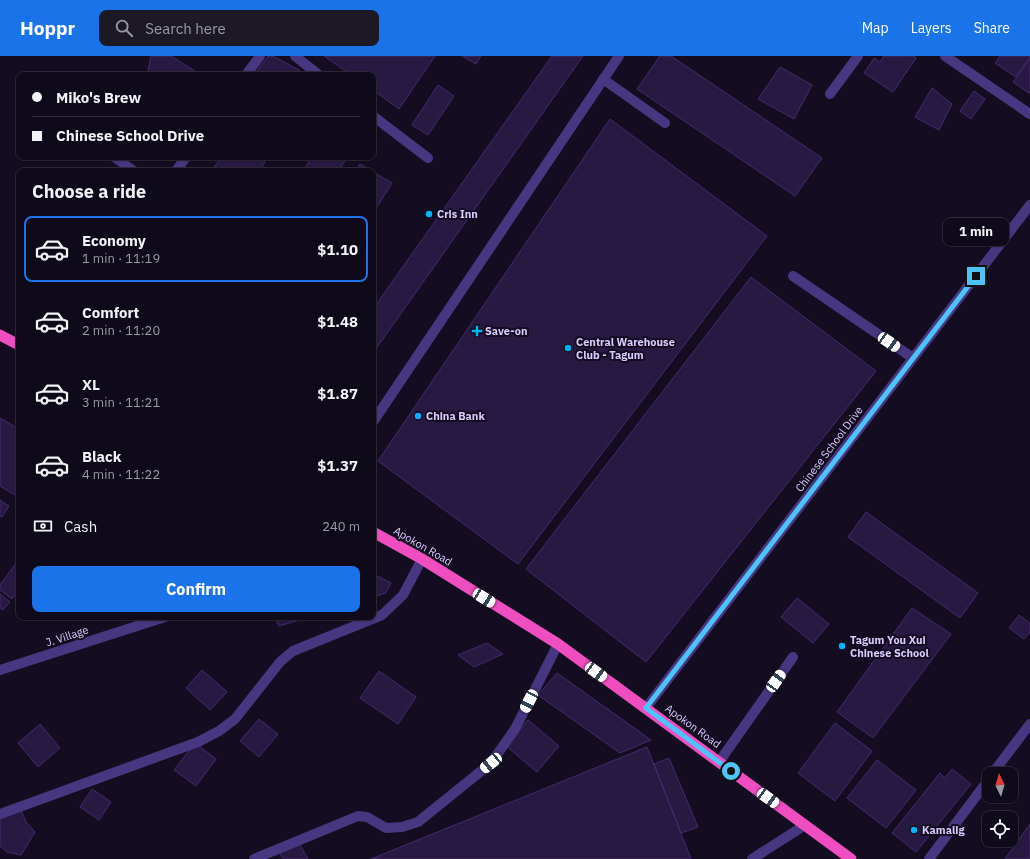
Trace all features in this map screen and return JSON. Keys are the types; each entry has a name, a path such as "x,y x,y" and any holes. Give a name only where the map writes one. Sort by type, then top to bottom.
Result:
{"highway":[{"path":"0,335 16,343"},
{"name":"Apokon Road","path":"376,534 422,559 558,644 851,859"}],"street":[{"path":"248,72 260,56"},
{"path":"295,56 315,72"},
{"path":"830,94 858,56"},
{"path":"945,56 1030,114"},
{"path":"376,418 617,57"},
{"path":"603,79 665,123"},
{"path":"376,118 428,158"},
{"path":"118,160 130,168"},
{"name":"Chinese School Drive","path":"646,708 1030,205"},
{"path":"794,276 913,358"},
{"path":"376,617 382,615 403,595 422,559"},
{"name":"J. Village","path":"0,670 156,620"},
{"path":"0,814 198,742 219,731 235,719 280,662 293,651 370,620"},
{"path":"254,859 358,816 367,817 386,828 402,827 418,822 491,763 515,729 558,644"},
{"path":"719,762 793,657"},
{"path":"997,767 1030,724"},
{"path":"929,859 982,787"},
{"path":"752,859 805,825"}],"building":[{"path":"151,56 171,56 196,72 148,72"},
{"path":"268,56 273,56 299,70 297,72 256,72"},
{"path":"324,56 435,56 399,109 376,92 376,72 347,72"},
{"path":"462,56 481,56 476,64"},
{"path":"552,56 583,56 376,349 376,305"},
{"path":"660,56 671,56 822,158 795,196 637,89"},
{"path":"884,56 914,56 916,58 893,92 864,73 874,58 880,62"},
{"path":"1000,56 1030,57 1016,77 995,63"},
{"path":"1030,59 1030,94 1013,82"},
{"path":"780,67 812,85 794,119 758,99"},
{"path":"438,85 454,96 428,135 412,125"},
{"path":"932,88 952,104 939,130 915,117"},
{"path":"974,91 985,99 971,119 960,111"},
{"name":"Central Warehouse Club - Tagum","path":"610,119 767,236 518,564 378,461"},
{"path":"220,160 262,160 265,162 261,168 213,168"},
{"path":"310,160 346,160 340,168 305,168"},
{"path":"360,164 366,168 358,168"},
{"path":"376,174 392,183 376,206"},
{"path":"751,277 876,371 646,662 526,569"},
{"path":"0,418 16,427 16,494 15,495 0,486"},
{"path":"0,500 9,506 2,517 0,516"},
{"path":"866,512 978,593 960,618 848,537"},
{"path":"16,563 16,594 12,599 0,590 0,585"},
{"path":"376,576 391,583 386,593 376,596"},
{"path":"0,594 10,602 3,610 0,608"},
{"path":"797,598 829,624 813,643 781,617"},
{"path":"912,608 951,634 873,738 837,712"},
{"path":"1019,615 1030,623 1030,632 1024,639 1009,628"},
{"path":"276,620 300,620 279,626"},
{"path":"487,643 503,654 474,667 458,655"},
{"path":"202,670 227,692 210,710 186,688"},
{"path":"379,671 416,697 398,724 360,698"},
{"path":"557,673 651,740 620,753 538,695"},
{"path":"259,719 278,734 259,757 240,741"},
{"path":"528,720 559,746 537,772 506,746"},
{"path":"835,723 872,751 835,801 798,773"},
{"path":"40,724 60,748 38,767 18,743"},
{"path":"195,743 216,759 196,786 174,770"},
{"path":"647,747 691,859 371,859"},
{"path":"669,758 698,827 681,833 654,764"},
{"path":"877,760 916,790 886,828 847,798"},
{"path":"952,769 971,784 916,852 892,833 940,773 945,778"},
{"path":"92,789 111,802 99,820 80,807"},
{"path":"21,810 26,822 35,832 21,855 7,852 0,846 0,819"},
{"path":"1030,824 1030,859 1005,859 1014,847 1018,847 1018,841"},
{"path":"300,845 308,859 283,859 279,852"}],"place":[{"name":"Cris Inn","path":"429,214"},
{"name":"Save-on","path":"477,331"},
{"name":"Central Warehouse Club - Tagum","path":"568,348"},
{"name":"China Bank","path":"418,416"},
{"name":"Tagum You Xui Chinese School","path":"842,646"},
{"name":"Kamalig","path":"914,830"}],"route":[{"path":"731,771 646,708 976,276"}]}
